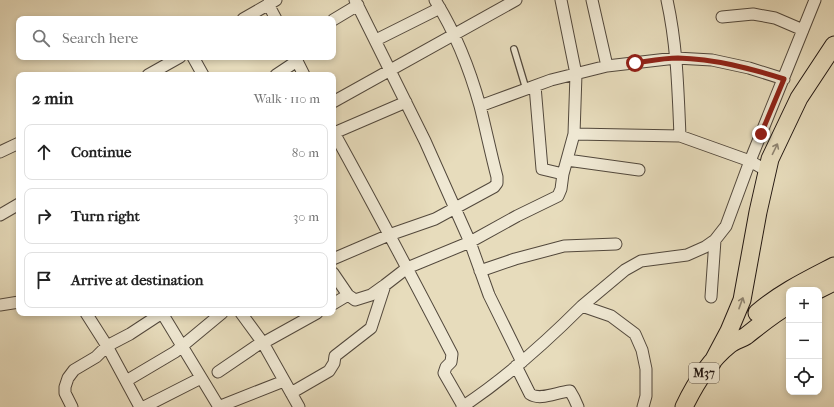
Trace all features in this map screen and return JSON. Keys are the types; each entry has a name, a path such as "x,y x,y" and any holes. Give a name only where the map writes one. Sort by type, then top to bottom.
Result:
{"main road":[{"path":"712,363 729,331 742,300 758,212 770,159 799,98 834,45"},
{"name":"M37","path":"684,407 694,385 731,343 739,330 764,307 797,285 834,266"},
{"path":"822,288 834,282"},
{"name":"M37","path":"731,343 745,337 770,316 786,307"}],"street":[{"path":"336,100 516,0"},
{"path":"336,277 348,294 355,300 364,298 385,285 407,268 470,242 558,196 574,134 576,74 561,0"},
{"path":"592,0 607,66"},
{"path":"667,0 673,27 676,58 680,136"},
{"path":"336,136 452,354 451,362 446,367 444,373 462,407 484,392 546,342 582,306 625,270 641,261 687,255 705,247 715,240 726,226 750,161 814,1"},
{"path":"248,16 272,2 275,16"},
{"path":"336,18 357,3 406,102 470,242 489,295 519,364 530,394 534,397 539,397 570,392 578,407"},
{"path":"336,258 388,235 435,219 494,187 497,183 480,106 466,64 453,34 437,4 376,40"},
{"path":"722,17 753,14 775,18 803,30"},
{"path":"480,106 551,80 607,66 676,58 712,60 749,68 784,79"},
{"path":"153,72 175,60"},
{"path":"195,60 201,72"},
{"path":"280,72 295,60"},
{"path":"296,60 302,72"},
{"path":"530,87 538,120 540,165 544,171 563,174"},
{"path":"336,131 406,102"},
{"path":"574,134 680,136 750,161 767,170"},
{"path":"0,152 16,144"},
{"path":"567,160 639,170"},
{"path":"0,215 16,206"},
{"path":"711,298 715,240"},
{"path":"480,271 515,259 564,246 616,244"},
{"path":"291,393 329,371 334,364 335,356 371,328 385,285"},
{"path":"336,302 348,294"},
{"path":"0,305 16,302"},
{"path":"582,306 601,314 611,316 635,334 642,350 646,369 646,396 643,407"},
{"path":"88,316 108,346 140,407"},
{"path":"72,407 65,393 65,387 68,378 74,370 96,357 108,346 157,316"},
{"path":"164,316 219,407 284,380"},
{"path":"126,381 175,352 218,316"},
{"path":"243,316 263,342 299,407"},
{"path":"218,372 263,342 311,316"},
{"path":"144,407 201,378"}],"lane":[{"path":"514,49 530,87"}],"route":[{"path":"635,63 676,58 712,60 749,68 784,79 761,134"}]}
